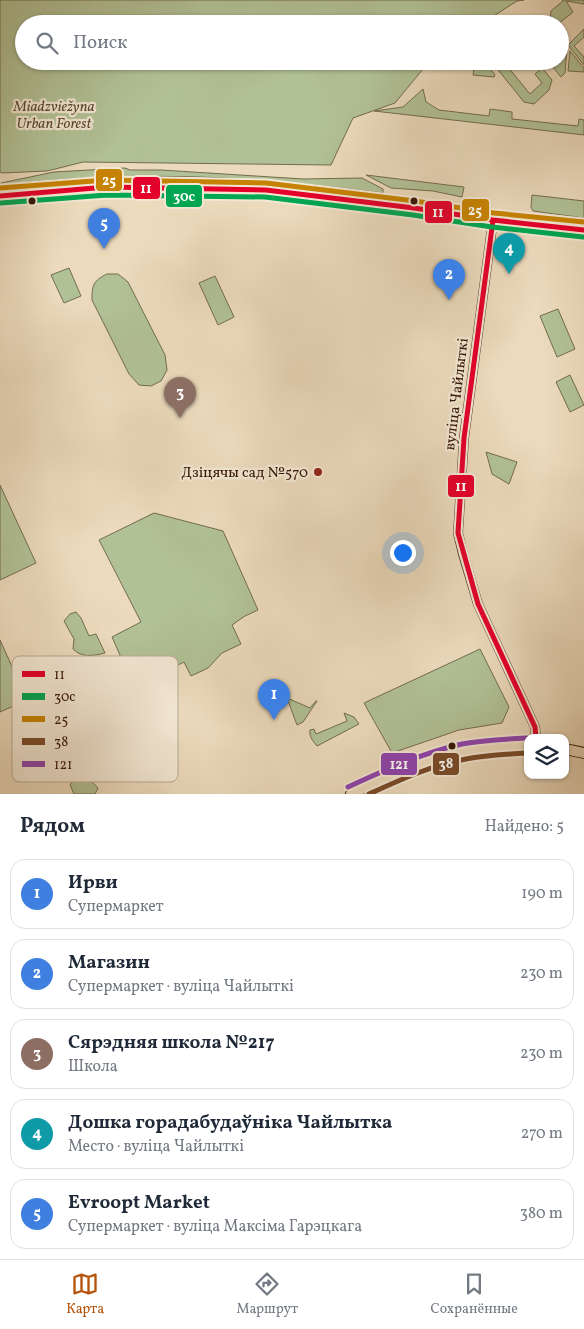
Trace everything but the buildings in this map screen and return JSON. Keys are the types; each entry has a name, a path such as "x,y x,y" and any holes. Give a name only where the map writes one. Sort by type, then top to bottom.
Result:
{"main road":[{"path":"0,196 107,187 266,190 584,230"},
{"path":"351,794 403,771 454,754 479,749 524,745"},
{"path":"569,750 584,753"}],"street":[{"name":"вуліца Чайлыткі","path":"493,220 464,438 458,533 478,604 535,728 536,734"}],"green space":[{"name":"Miadzviežyna Urban Forest","path":"0,0 524,0 517,1 495,15 15,15 15,70 422,70 395,103 353,118 331,165 83,162 47,171 0,172"},
{"path":"584,0 584,4 566,1 573,12 569,15 551,15 551,11 563,1"},
{"path":"584,29 584,37 574,46 584,57 584,65 569,46"},
{"path":"570,51 584,68 584,72 568,71"},
{"path":"474,70 491,70 495,75 494,77 473,75"},
{"path":"498,70 510,70 530,94 542,83 535,74 540,70 544,70 552,80 549,90 534,104 524,102"},
{"path":"555,70 565,70 561,77"},
{"path":"423,89 426,102 439,110 489,116 490,109 512,112 512,119 578,126 579,119 584,120 584,135 374,111 403,107"},
{"path":"125,168 130,170 161,170 303,179 362,178 383,189 383,193 250,179 143,176 36,181 1,185 1,183 54,172"},
{"path":"366,175 464,187 462,197 433,191 391,188"},
{"path":"532,195 584,201 584,218 533,211 531,207"},
{"path":"69,268 81,296 64,303 51,275"},
{"path":"107,274 118,274 128,282 165,355 167,370 161,381 151,386 139,385 129,374 92,300 94,284"},
{"path":"215,276 234,317 218,325 199,283"},
{"path":"558,309 575,349 557,357 540,316"},
{"path":"570,375 584,405 570,412 556,382"},
{"path":"486,452 517,462 509,484 492,474"},
{"path":"0,485 36,563 0,580"},
{"path":"154,513 223,531 258,610 232,625 241,644 222,653 208,668 191,676 184,662 178,665 178,656 120,656 112,637 141,622 99,540"},
{"path":"76,612 81,618 89,636 96,634 105,653 84,655 73,649 74,639 64,621 70,614"},
{"path":"0,640 12,667 12,707 0,712"},
{"path":"480,649 509,707 502,723 459,730 392,753 364,703"},
{"path":"287,698 310,708 317,701 303,722 297,725"},
{"path":"344,713 354,717 359,724 317,746 311,737 310,730 314,729 316,734 347,721"},
{"path":"72,782 92,782 98,788 95,794 74,794 70,785"}],"transit line":[{"name":"25","path":"0,188 107,180 266,183 415,201 494,213 584,222"},
{"name":"11","path":"0,196 107,187 266,190 584,230"},
{"name":"30с","path":"1,203 107,195 265,197 583,237"},
{"name":"11","path":"493,220 464,438 458,533 478,604 535,727 536,734"},
{"name":"121","path":"348,787 404,762 447,748 462,744 524,738"},
{"name":"38","path":"369,794 441,765 474,758 524,753"}],"place":[{"name":"Evroopt Market","path":"104,249"},
{"name":"Дошка горадабудаўніка Чайлытка","path":"509,274"},
{"name":"Магазин","path":"449,300"},
{"name":"Сярэдняя школа №217","path":"180,418"},
{"name":"Дзіцячы сад №570","path":"318,472"},
{"name":"Ирви","path":"274,720"}]}
